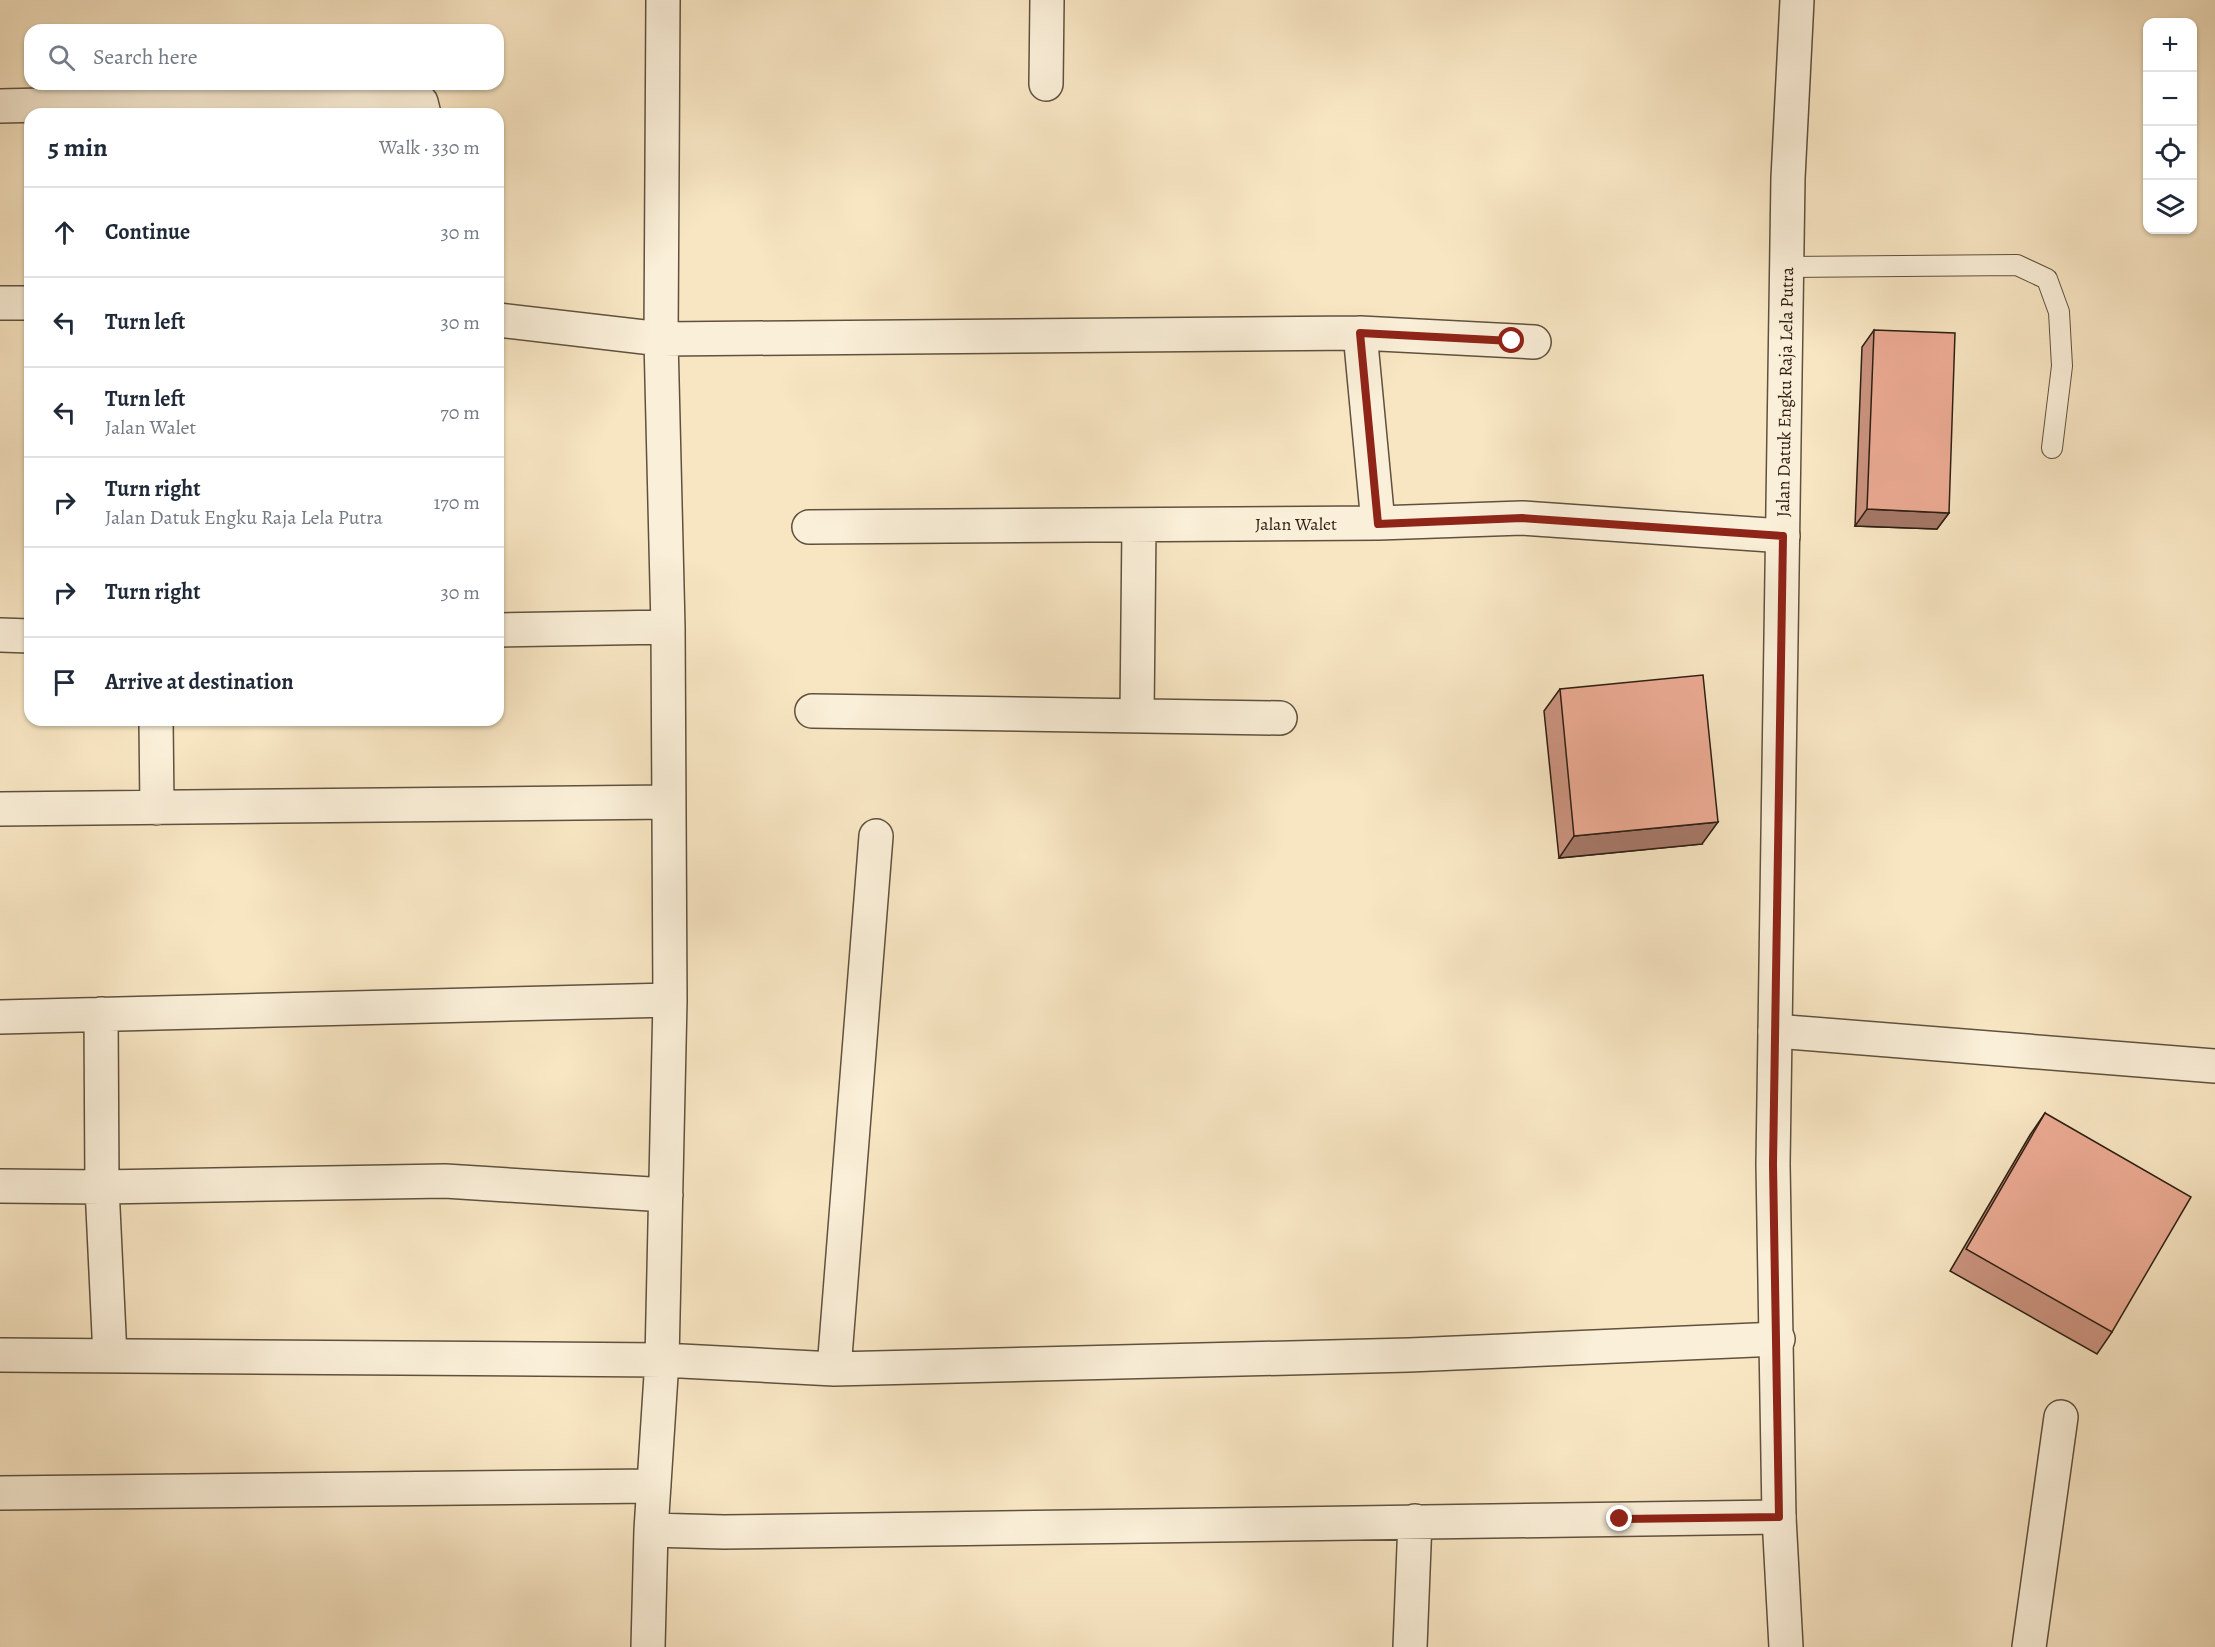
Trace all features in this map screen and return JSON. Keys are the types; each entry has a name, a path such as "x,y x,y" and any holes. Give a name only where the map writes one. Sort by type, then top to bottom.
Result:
{"street":[{"path":"648,1647 651,1530 662,1360 670,1000 668,627 661,339 663,0"},
{"path":"1046,84 1047,0"},
{"name":"Jalan Datuk Engku Raja Lela Putra","path":"1786,1647 1779,1517 1778,1339 1773,1164 1787,267 1797,0"},
{"path":"0,106 392,97 421,102 422,108"},
{"path":"0,303 24,303"},
{"path":"504,321 661,339 1360,333 1534,342"},
{"path":"1360,333 1378,524"},
{"name":"Jalan Walet","path":"808,527 1378,524 1522,518 1783,536"},
{"path":"1137,714 1139,525"},
{"path":"504,630 668,627"},
{"path":"0,635 24,636"},
{"path":"812,711 1137,714 1280,718"},
{"path":"156,726 157,808"},
{"path":"0,809 669,802"},
{"path":"834,1369 876,836"},
{"path":"0,1017 670,1000"},
{"path":"101,1014 102,1187 110,1356"},
{"path":"1775,1031 2215,1066"},
{"path":"0,1186 102,1187 445,1181 666,1195"},
{"path":"0,1355 662,1360 834,1369 1409,1356 1778,1339"},
{"path":"2029,1647 2061,1417"},
{"path":"0,1493 654,1486"},
{"path":"651,1530 724,1532 1779,1517"},
{"path":"1410,1647 1415,1521"}],"lane":[{"path":"1787,267 2018,265 2047,279 2059,312 2062,366 2052,448"}],"building":[{"path":"1874,330 1955,333 1949,513 1867,509"},
{"path":"1703,675 1718,822 1574,836 1560,689"},
{"path":"2045,1113 2191,1197 2112,1332 1966,1249"}],"route":[{"path":"1512,341 1360,333 1378,524 1522,518 1783,536 1773,1164 1778,1339 1779,1517 1620,1519"}]}
